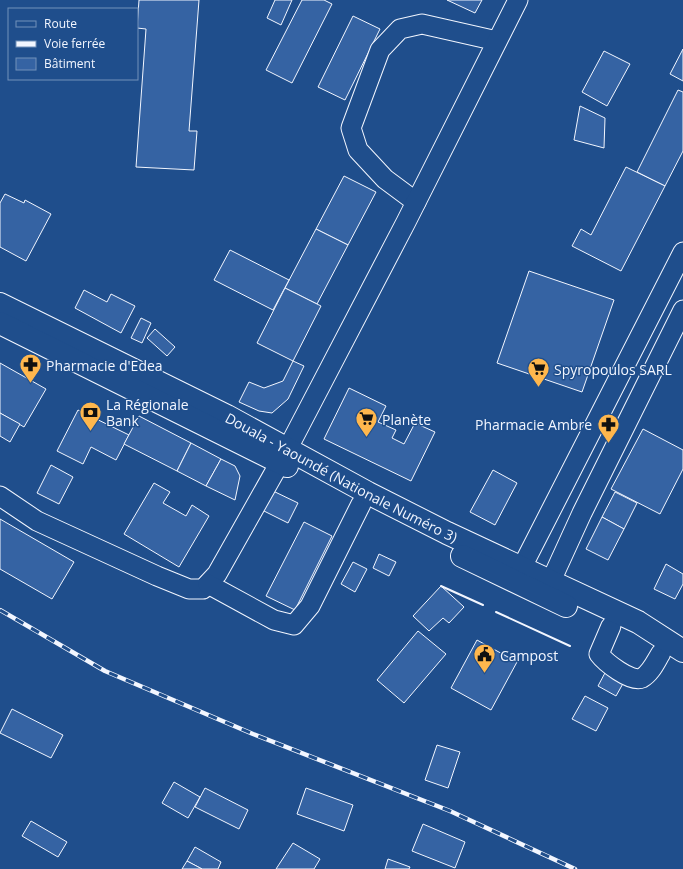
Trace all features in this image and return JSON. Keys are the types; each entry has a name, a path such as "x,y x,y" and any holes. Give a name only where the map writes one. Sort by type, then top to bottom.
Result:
{"highway":[{"name":"Douala - Yaoundé (Nationale Numéro 3)","path":"0,304 228,416 284,456 361,504 519,574"},
{"name":"Douala - Yaoundé (Nationale Numéro 3)","path":"0,323 284,456 368,493 447,533 611,626 660,652 683,667"},
{"name":"Douala - Yaoundé (Nationale Numéro 3)","path":"548,589 638,622 683,651"}],"street":[{"path":"0,496 37,521 164,579 189,589 203,589 217,574 284,456 416,202 518,0"},
{"path":"416,202 385,179 358,150 351,128 380,50 400,29 422,24 497,41"},
{"path":"519,574 683,252"},
{"path":"548,589 582,513 683,310"},
{"path":"208,584 274,620 294,625 310,606 361,504"},
{"path":"611,626 599,654 606,663 633,678 641,678 650,671 660,652"}],"building":[{"path":"139,0 199,0 189,131 197,131 194,170 136,167 146,29 138,28"},
{"path":"275,0 292,0 281,25 267,18"},
{"path":"302,0 324,0 332,4 292,83 266,70"},
{"path":"447,0 482,0 475,13"},
{"path":"353,16 380,29 345,100 318,87"},
{"path":"683,49 683,81 670,74"},
{"path":"604,51 630,64 607,106 582,92"},
{"path":"678,90 683,92 683,151 665,186 637,172"},
{"path":"580,106 605,118 604,148 574,140"},
{"path":"626,167 665,186 621,271 572,246 581,229 591,235"},
{"path":"344,176 376,192 348,245 316,229"},
{"path":"5,194 24,203 25,200 51,214 26,261 0,247 0,203"},
{"path":"316,229 348,245 317,304 285,288"},
{"path":"230,250 289,280 273,310 214,280"},
{"path":"529,271 614,300 582,392 497,363"},
{"path":"285,288 321,306 293,361 257,343"},
{"path":"84,290 107,302 111,294 135,306 121,333 75,308"},
{"path":"141,318 151,323 142,343 131,338"},
{"path":"155,329 175,347 167,356 147,338"},
{"path":"293,361 304,366 288,399 272,413 259,411 239,402 249,382 264,388 283,381"},
{"path":"0,363 46,389 24,427 0,413"},
{"path":"349,388 386,406 378,422 396,430 392,438 404,444 415,423 435,432 411,481 324,439"},
{"path":"78,410 129,435 116,460 91,447 83,464 57,451"},
{"path":"0,413 20,424 10,442 0,436"},
{"path":"139,416 191,443 177,471 124,444"},
{"path":"643,429 683,450 683,469 660,514 611,489"},
{"path":"191,443 221,459 206,486 177,471"},
{"path":"221,459 235,466 240,476 235,500 206,486"},
{"path":"51,465 73,477 59,504 37,493"},
{"path":"493,470 517,483 495,525 470,512"},
{"path":"154,483 170,492 163,503 186,516 192,505 209,516 179,567 124,534"},
{"path":"271,490 298,503 288,523 262,510"},
{"path":"615,492 637,503 624,529 602,517"},
{"path":"602,517 624,529 608,560 586,549"},
{"path":"0,519 74,562 52,599 0,569"},
{"path":"304,522 332,536 295,610 266,596"},
{"path":"379,554 396,562 389,576 373,568"},
{"path":"353,562 367,569 355,592 341,584"},
{"path":"666,564 683,574 683,584 675,599 654,589"},
{"path":"441,586 464,607 449,623 443,618 429,631 413,616"},
{"path":"418,631 446,654 404,703 377,680"},
{"name":"Campost","path":"477,640 517,662 491,710 451,688"},
{"path":"606,671 625,680 616,696 598,686"},
{"path":"585,696 608,708 596,731 572,719"},
{"path":"12,709 63,735 51,758 0,733"},
{"path":"437,745 460,752 448,788 425,780"},
{"path":"174,782 200,797 188,818 162,803"},
{"path":"205,788 248,810 239,829 195,807"},
{"path":"306,788 353,805 344,831 297,814"},
{"path":"31,821 67,842 58,857 22,836"},
{"path":"423,824 465,842 455,868 412,851"},
{"path":"293,843 320,859 314,869 276,869"},
{"path":"195,847 221,862 218,869 202,869 187,861"},
{"path":"388,859 410,867 409,869 385,869"},
{"path":"187,861 202,869 182,869"}],"railway":[{"path":"0,610 105,671 253,734 450,811 575,869"}],"wall":[{"path":"441,586 483,605"},
{"path":"496,612 570,646"}],"place":[{"name":"Pharmacie d'Edea","path":"30,384"},
{"name":"Spyropoulos SARL","path":"538,388"},
{"name":"La Régionale Bank","path":"91,432"},
{"name":"Planète","path":"366,438"},
{"name":"Pharmacie Ambre","path":"608,444"},
{"name":"Campost","path":"484,674"}]}
